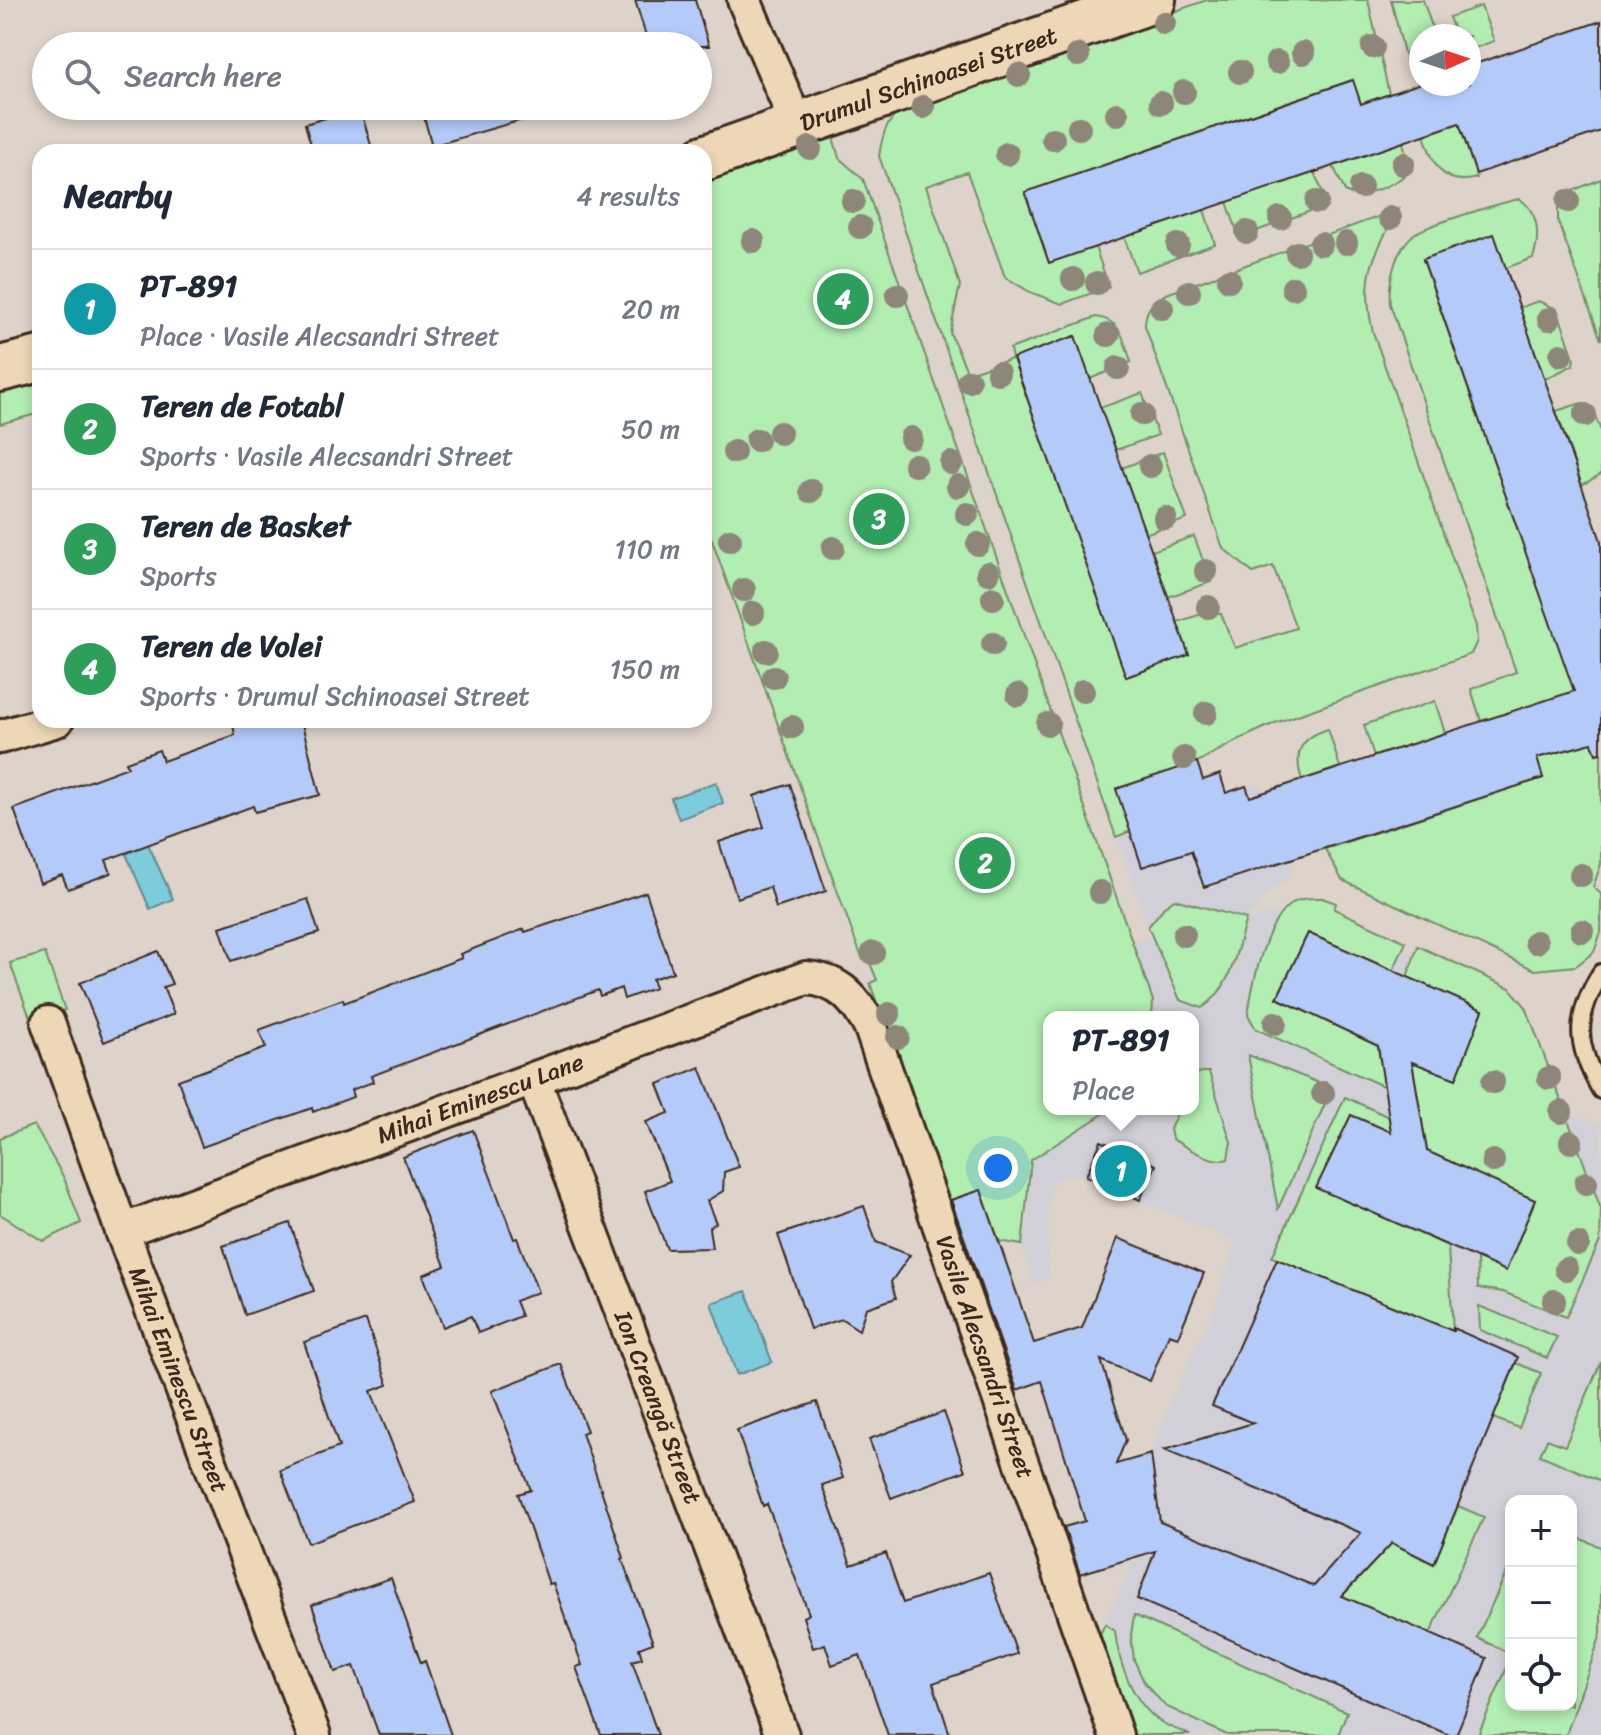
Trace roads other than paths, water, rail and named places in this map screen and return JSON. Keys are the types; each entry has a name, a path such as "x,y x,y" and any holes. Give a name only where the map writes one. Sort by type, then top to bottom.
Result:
{"street":[{"path":"744,0 798,127"},
{"name":"Drumul Schinoasei Street","path":"712,155 1153,0"},
{"path":"0,369 32,361"},
{"path":"0,737 32,727"},
{"name":"Mihai Eminescu Lane","path":"122,1231 806,978 824,979 839,987"},
{"name":"Vasile Alecsandri Street","path":"839,987 858,1004 871,1028 1116,1735"},
{"name":"Mihai Eminescu Street","path":"48,1023 122,1231 314,1735"},
{"name":"Ion Creangă Street","path":"534,1080 782,1735"}],"lane":[{"path":"1601,973 1586,998 1580,1032 1588,1068 1601,1090"}],"water":[{"path":"716,782 723,803 679,819 671,798"},
{"path":"148,844 173,899 150,909 126,854"},
{"path":"746,1291 772,1362 737,1375 711,1303"}],"place":[{"name":"Teren de Volei","path":"843,299"},
{"name":"Teren de Basket","path":"879,519"},
{"name":"Teren de Fotabl","path":"985,863"},
{"name":"PT-891","path":"1121,1171"}]}
